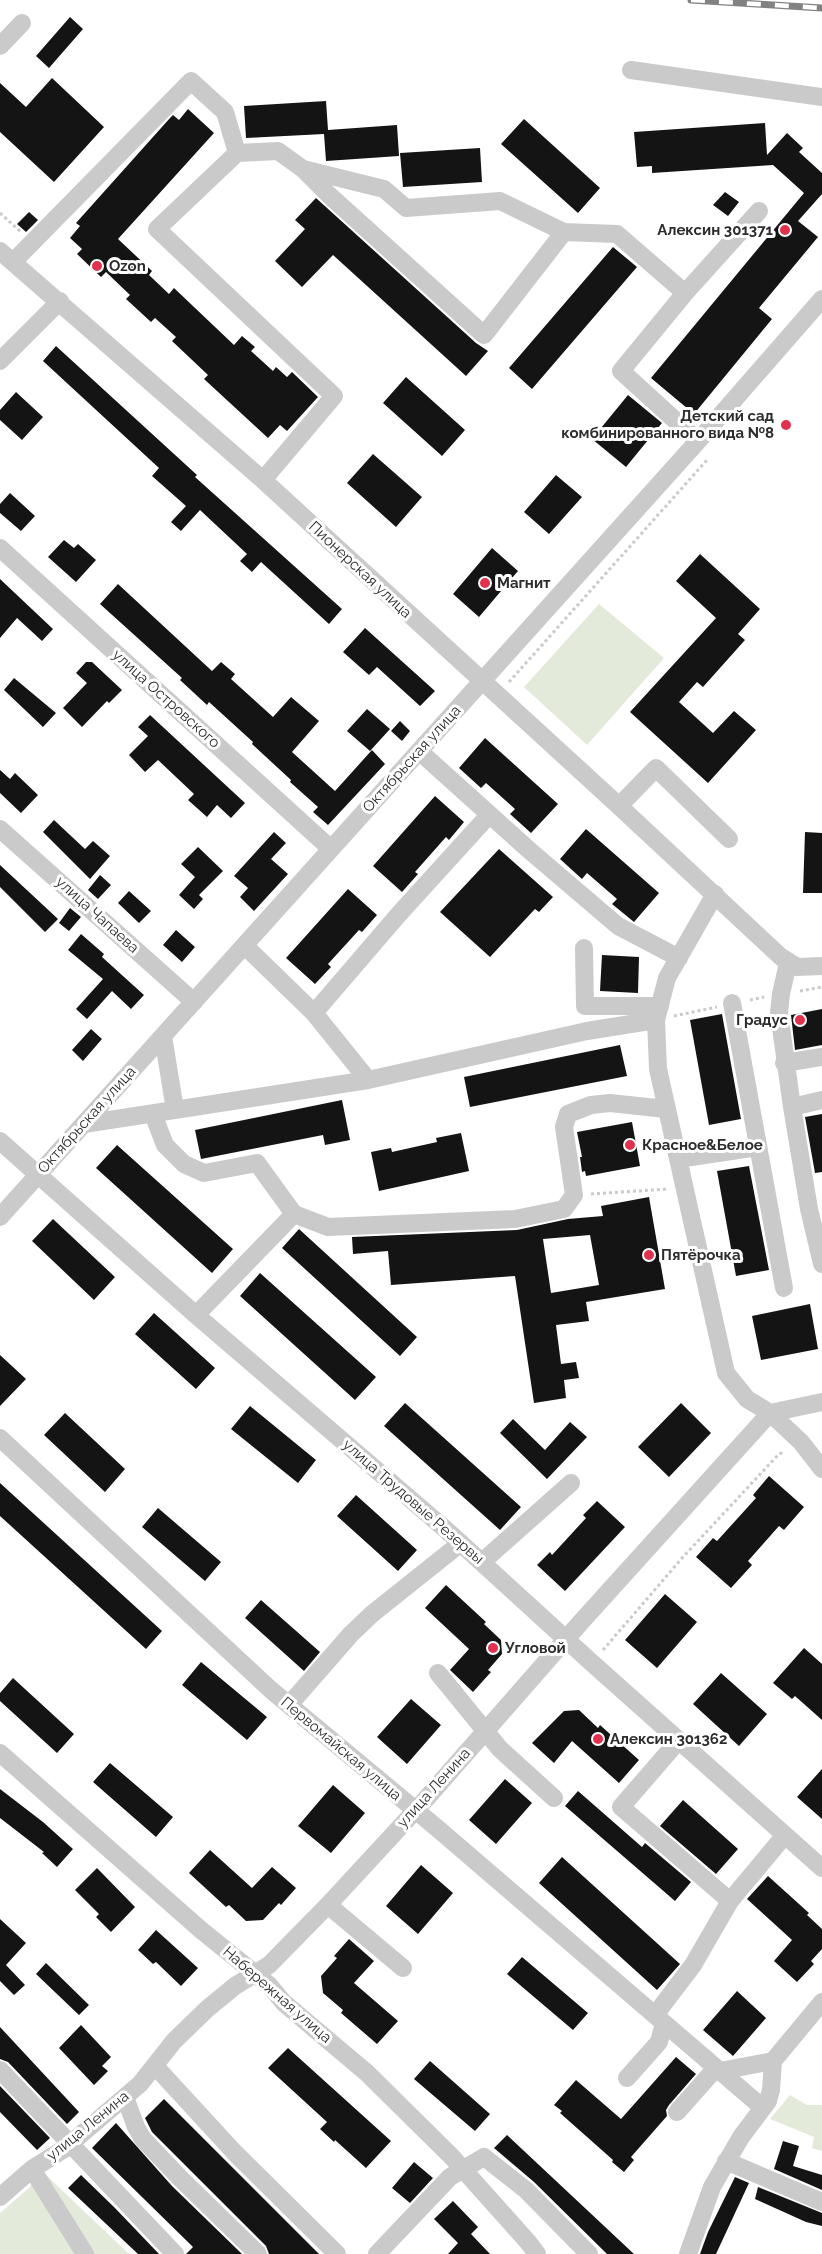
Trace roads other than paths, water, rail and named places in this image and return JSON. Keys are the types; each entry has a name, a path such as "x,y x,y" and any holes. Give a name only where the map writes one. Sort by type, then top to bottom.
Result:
{"street":[{"path":"0,46 22,23"},
{"path":"631,70 822,97"},
{"path":"6,257 32,243 191,81 225,112 237,153"},
{"path":"263,480 334,396 157,230 237,153 278,151 303,169 484,335 564,232"},
{"path":"303,169 384,189 406,208 500,201 564,232 617,234 685,292"},
{"path":"698,441 621,371 685,292 759,211"},
{"name":"Пионерская улица","path":"6,257 60,301 263,480 788,963"},
{"name":"Октябрьская улица","path":"0,1217 698,441 822,299"},
{"path":"0,361 60,301"},
{"name":"улица Островского","path":"0,548 331,849"},
{"path":"419,751 618,926 679,958"},
{"path":"620,806 656,768 729,839"},
{"path":"314,1013 489,814"},
{"name":"улица Чапаева","path":"0,829 194,1002"},
{"path":"715,894 667,978 658,1013 658,1069 726,1373 747,1399 770,1413 801,1442 822,1469"},
{"path":"244,945 314,1013 368,1080"},
{"path":"585,948 585,1006 658,1013"},
{"path":"822,966 797,967 788,963 779,1013 784,1063 792,1107 816,1207 822,1264"},
{"path":"732,1003 784,1288"},
{"path":"84,1124 368,1080 658,1013"},
{"path":"163,1036 175,1110"},
{"path":"784,1063 822,1057"},
{"path":"792,1107 822,1100"},
{"path":"153,1114 165,1146 184,1164 204,1173 257,1163 294,1214 328,1227 515,1219 564,1209 574,1195 564,1127 568,1114 591,1105 610,1103 666,1109"},
{"name":"улица Трудовые Резервы","path":"0,1141 196,1315 461,1543 592,1664 822,1868"},
{"path":"678,1159 758,1147"},
{"path":"196,1315 294,1214"},
{"path":"770,1413 822,1402"},
{"name":"улица Ленина","path":"0,2197 32,2169 70,2143 140,2084 174,2041 207,2009 235,1986 269,1965 328,1905 770,1413"},
{"name":"Первомайская улица","path":"0,1438 289,1706 415,1810 763,2108"},
{"path":"482,1562 572,1483"},
{"path":"289,1706 351,1634 372,1614 461,1543"},
{"path":"438,1673 500,1749 554,1798"},
{"path":"678,1740 621,1808 730,1900"},
{"name":"Набережная улица","path":"0,1753 192,1923 269,1985 285,2003 367,2073 463,2169 537,2254"},
{"path":"627,2078 659,2042 659,2019 730,1900 785,1835"},
{"path":"328,1905 403,1968"},
{"path":"688,2254 712,2187 741,2137 763,2108 771,2090 773,2061 822,2002"},
{"path":"677,2112 718,2070 773,2061"},
{"path":"154,2066 235,2153 337,2254"},
{"path":"0,2070 176,2254"},
{"path":"125,2097 143,2139 258,2254"},
{"path":"377,2254 450,2177 484,2157 526,2190 589,2254"},
{"path":"726,2161 822,2202"},
{"path":"32,2169 86,2254"}],"railway":[{"path":"691,0 822,8"}],"place":[{"name":"Алексин 301371","path":"785,230"},
{"name":"Ozon","path":"97,266"},
{"name":"Детский сад комбинированного вида №8","path":"786,425"},
{"name":"Магнит","path":"485,583"},
{"name":"Градус","path":"800,1020"},
{"name":"Красное&Белое","path":"630,1145"},
{"name":"Пятёрочка","path":"649,1255"},
{"name":"Угловой","path":"493,1648"},
{"name":"Алексин 301362","path":"598,1739"}]}
